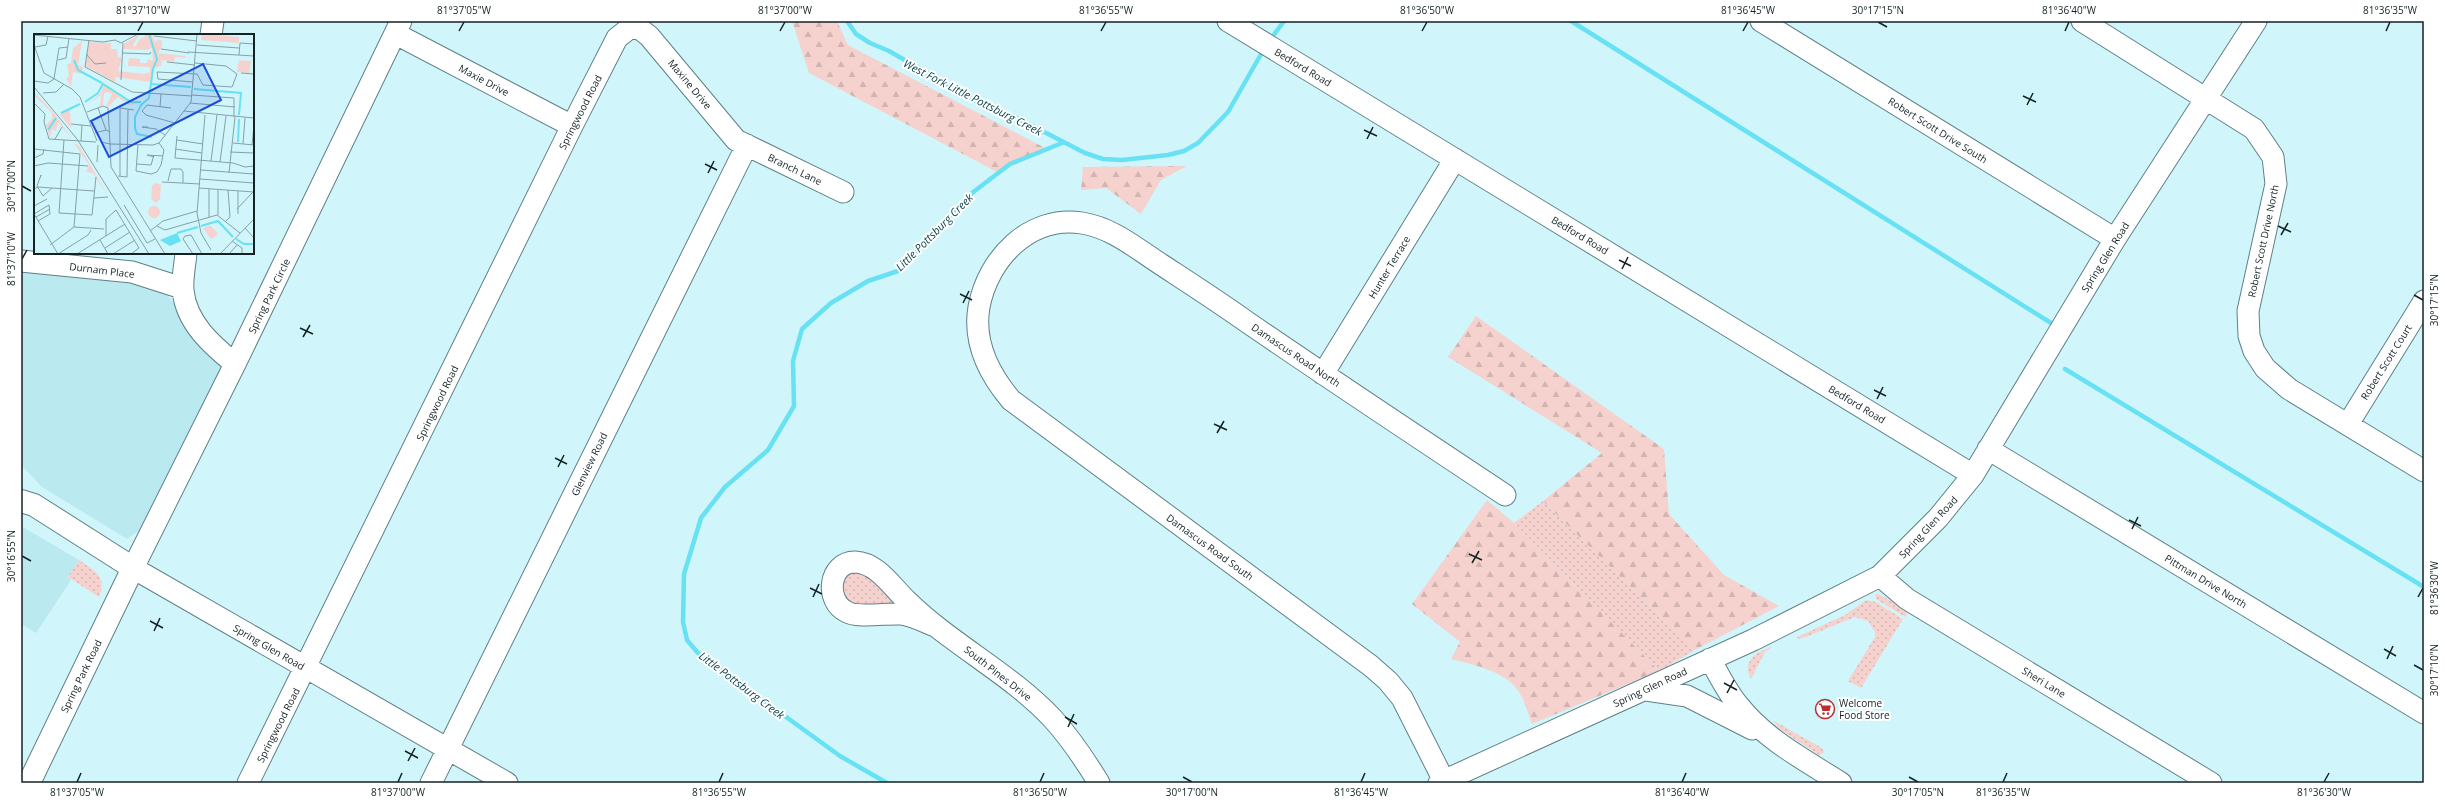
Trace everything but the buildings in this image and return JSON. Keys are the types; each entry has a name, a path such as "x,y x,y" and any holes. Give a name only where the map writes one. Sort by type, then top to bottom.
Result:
{"main road":[{"name":"Spring Glen Road","path":"21,488 28,503 133,568"},
{"name":"Spring Park Road","path":"29,783 133,568"}],"street":[{"path":"211,34 213,21"},
{"name":"Robert Scott Drive South","path":"1761,21 2115,239"},
{"name":"Robert Scott Drive North","path":"2082,21 2254,129 2266,143 2276,170 2276,184 2271,215 2248,311 2249,336 2254,351 2265,368 2283,384 2424,471"},
{"name":"Spring Glen Road","path":"1441,782 1645,690 1880,576 1938,518 1973,475 2115,239 2208,99 2256,21"},
{"name":"Bedford Road","path":"1235,25 1973,475"},
{"name":"Springwood Road","path":"248,783 306,669 572,126 617,38 631,27"},
{"name":"Maxine Drive","path":"631,27 640,29 649,36 736,140 747,145"},
{"name":"Maxie Drive","path":"399,28 572,126"},
{"name":"Spring Park Circle","path":"133,568 235,364 399,28"},
{"name":"Branch Lane","path":"747,145 843,192"},
{"name":"Glenview Road","path":"431,783 747,145"},
{"name":"Hunter Terrace","path":"1323,374 1455,159"},
{"name":"Damascus Road North","path":"978,320 984,288 989,277 1005,252 1017,240 1027,233 1049,225 1068,222 1082,223 1105,229 1120,237 1505,495"},
{"path":"186,254 182,288 184,300 193,321 212,345 235,364"},
{"name":"Durnam Place","path":"21,261 132,272 182,288"},
{"name":"Robert Scott Court","path":"2348,424 2424,300"},
{"name":"Damascus Road South","path":"978,320 979,339 985,359 996,382 1012,400 1377,671 1402,698 1441,782"},
{"name":"Pittman Drive North","path":"1988,449 2424,714"},
{"name":"South Pines Drive","path":"935,626 903,614 848,613 836,605 832,595 833,581 838,569 850,562 864,563 879,572 935,626 1024,691 1053,719 1082,755 1099,783"},
{"name":"Spring Glen Road","path":"133,568 306,669 507,783"},
{"name":"Sheri Lane","path":"1880,576 1907,599 2211,783"},
{"path":"1710,659 1739,706 1777,742"},
{"path":"1645,690 1688,696 1712,707 1777,742 1841,783"}],"shaded area":[{"path":"21,266 138,278 168,296 221,364 222,376 140,530 127,539 42,487 21,465"},
{"path":"21,526 79,560 68,577 71,580 36,633 21,624"}],"green space":[{"path":"792,21 837,21 848,45 1049,150 997,172 809,73"},
{"path":"1187,166 1161,180 1141,214 1106,188 1081,190 1083,167"},
{"path":"1476,316 1664,449 1669,514 1724,575 1779,606 1695,650 1543,501 1602,453 1448,357"},
{"path":"1487,500 1514,523 1659,671 1532,724 1519,692 1506,679 1489,670 1451,659 1460,642 1412,604"},
{"path":"1543,501 1695,650 1659,671 1514,523"},
{"path":"79,560 90,567 101,579 102,584 99,597 68,577"},
{"path":"860,568 906,609 855,609 841,600 840,578"},
{"path":"1876,593 1909,610 1905,617 1876,599"},
{"path":"1866,600 1876,602 1903,619 1861,688 1848,681 1875,637 1875,632 1868,621 1855,617 1806,637 1799,639 1797,637 1845,615"},
{"path":"1773,647 1765,652 1751,679 1748,673 1749,662 1756,654"},
{"path":"1772,720 1822,748 1824,753 1819,755 1781,730"}],"waterway":[{"name":"Little Pottsburg Creek","path":"847,21 856,34 870,43 889,51 976,101 1015,117 1085,153 1103,159 1122,160 1168,155 1184,151 1198,143 1228,112 1264,49"},
{"name":"Little Pottsburg Creek","path":"1270,40 1284,21"},
{"path":"1571,21 2051,323"},
{"name":"Little Pottsburg Creek","path":"887,783 840,756 698,653 687,640 683,622 684,574 701,518 725,487 768,450 794,406 793,361 802,329 831,303 868,281 898,271 972,193 1010,164 1062,143"},
{"path":"2065,369 2424,587"}],"place":[{"name":"Welcome Food Store","path":"1825,709"}],"water label":[{"name":"West Fork Little Pottsburg Creek","path":"973,97"}]}
